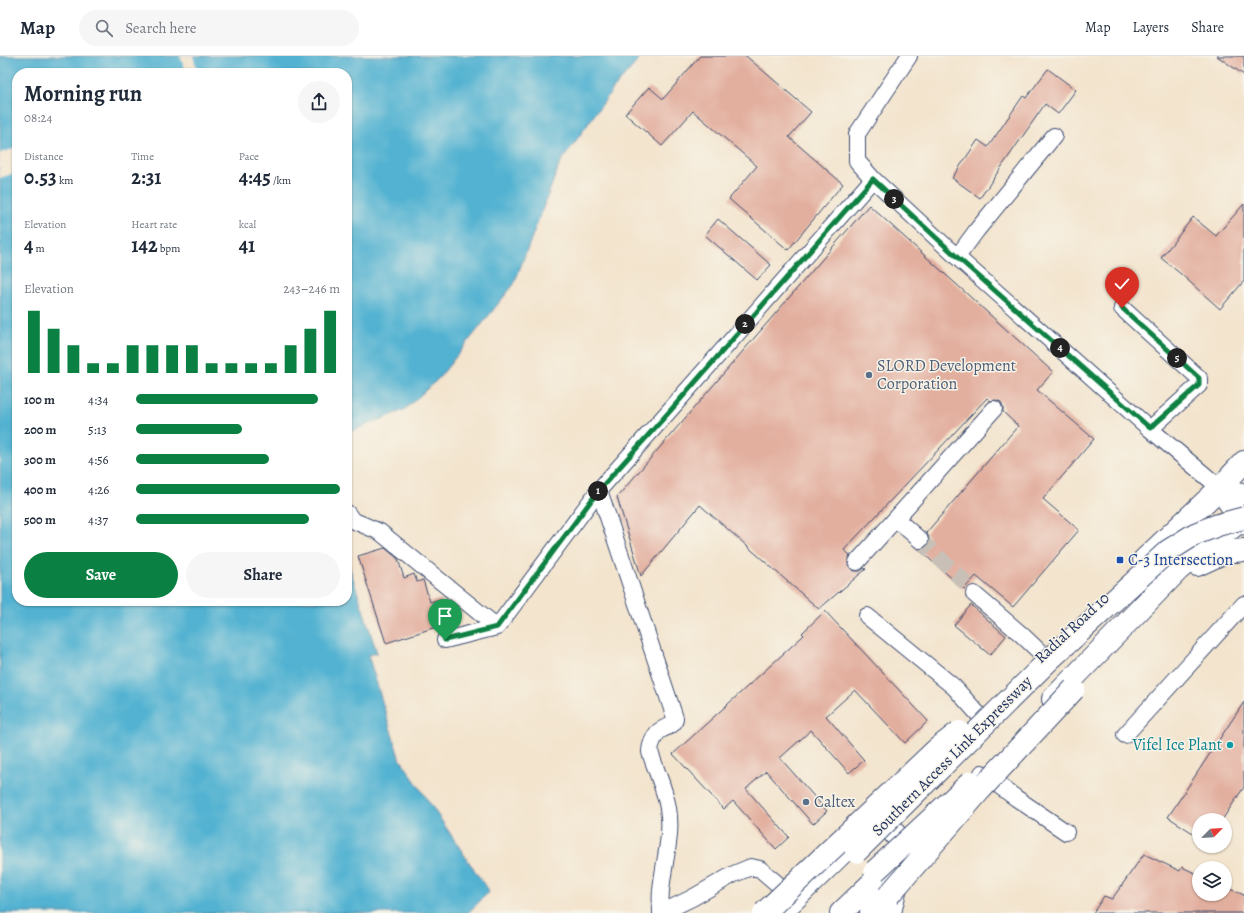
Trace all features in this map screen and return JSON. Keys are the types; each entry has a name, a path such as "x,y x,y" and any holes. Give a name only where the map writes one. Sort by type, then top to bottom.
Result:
{"highway":[{"name":"Radial Road 10","path":"788,906 979,715 1045,658 1220,488 1244,462"},
{"path":"841,913 908,849 1179,569 1243,520"},
{"path":"764,913 936,750 1168,551 1195,534 1218,525 1243,520"},
{"path":"1193,558 1220,548 1244,544"},
{"path":"871,913 888,896 980,790 1180,577 1194,566 1208,559 1225,552 1244,550"},
{"name":"Southern Access Link Expressway","path":"856,852 1045,658"},
{"name":"Southern Access Link Expressway","path":"875,870 1074,689"},
{"path":"879,816 908,849"}],"main road":[{"path":"1220,488 1244,494"},
{"path":"1220,488 1243,520"}],"street":[{"path":"909,56 857,134 857,161 873,179 957,257 1220,488"},
{"path":"957,257 977,230 1054,136"},
{"path":"445,640 497,627 599,490 873,179"},
{"path":"1122,308 1199,378 1199,385 1150,428"},
{"path":"858,562 994,409"},
{"path":"599,490 674,718 674,722 671,726 660,730 654,738 650,748 650,752 665,792 669,823 667,853 661,891 661,913 692,898 734,874 751,867 760,869 788,906"},
{"path":"896,519 920,540"},
{"path":"352,520 380,532 497,627"},
{"path":"974,594 1022,634 1045,658"},
{"path":"1125,735 1244,604"},
{"path":"867,616 954,687 979,715"},
{"path":"982,773 1066,832"},
{"path":"893,913 908,849"}],"water":[{"path":"0,56 642,56 613,89 560,163 514,284 439,378 404,410 352,431 352,68 12,68 12,606 352,606 352,576 377,653 368,655 399,757 489,892 468,913 0,913"}],"pier":[{"path":"180,56 193,56 197,68 184,68"},
{"path":"12,149 12,174 0,178 0,153"}],"building":[{"path":"700,56 746,56 811,112 789,137 843,184 788,250 729,199 757,166 693,111 662,146 625,114 649,87 663,99"},
{"path":"1217,56 1244,56 1244,75"},
{"path":"1048,69 1076,90 1058,114 1045,104 980,198 952,178 978,140 988,147 1023,96 1026,98"},
{"path":"1244,204 1244,281 1220,309 1161,258 1193,217 1216,236"},
{"path":"869,205 1053,372 1037,390 1094,439 1043,499 1079,530 1013,607 976,576 964,589 918,549 923,549 927,546 929,537 926,533 1018,426 1003,412 1001,402 996,400 990,401 987,398 844,550 850,555 848,565 851,569 860,571 864,568 866,569 819,609 700,505 641,576 617,497"},
{"path":"718,219 771,265 757,280 705,235"},
{"path":"385,548 398,559 404,578 414,574 417,582 423,580 430,602 441,599 449,623 386,643 358,556"},
{"path":"971,605 1006,636 990,655 954,625"},
{"path":"825,611 928,721 905,743 855,690 826,716 864,760 849,773 811,730 780,758 827,811 813,824 766,771 746,789 789,837 776,849 733,801 724,809 673,754 804,635 802,633"},
{"name":"Vifel Ice Plant","path":"1244,702 1244,787 1227,813 1192,813 1192,832 1168,817"},
{"path":"1144,854 1180,871 1182,867 1192,872 1192,901 1232,901 1232,890 1244,895 1244,913 1093,913 1104,896 1112,899"}],"tunnel":[{"path":"920,540 968,585"}],"place":[{"name":"SLORD Development Corporation","path":"869,375"},
{"name":"C-3 Intersection","path":"1120,560"},
{"name":"Vifel Ice Plant","path":"1230,745"},
{"name":"Caltex","path":"806,802"}],"route":[{"path":"445,640 497,627 599,490 873,179 957,257 1150,428 1199,385 1199,378 1122,308"}]}
